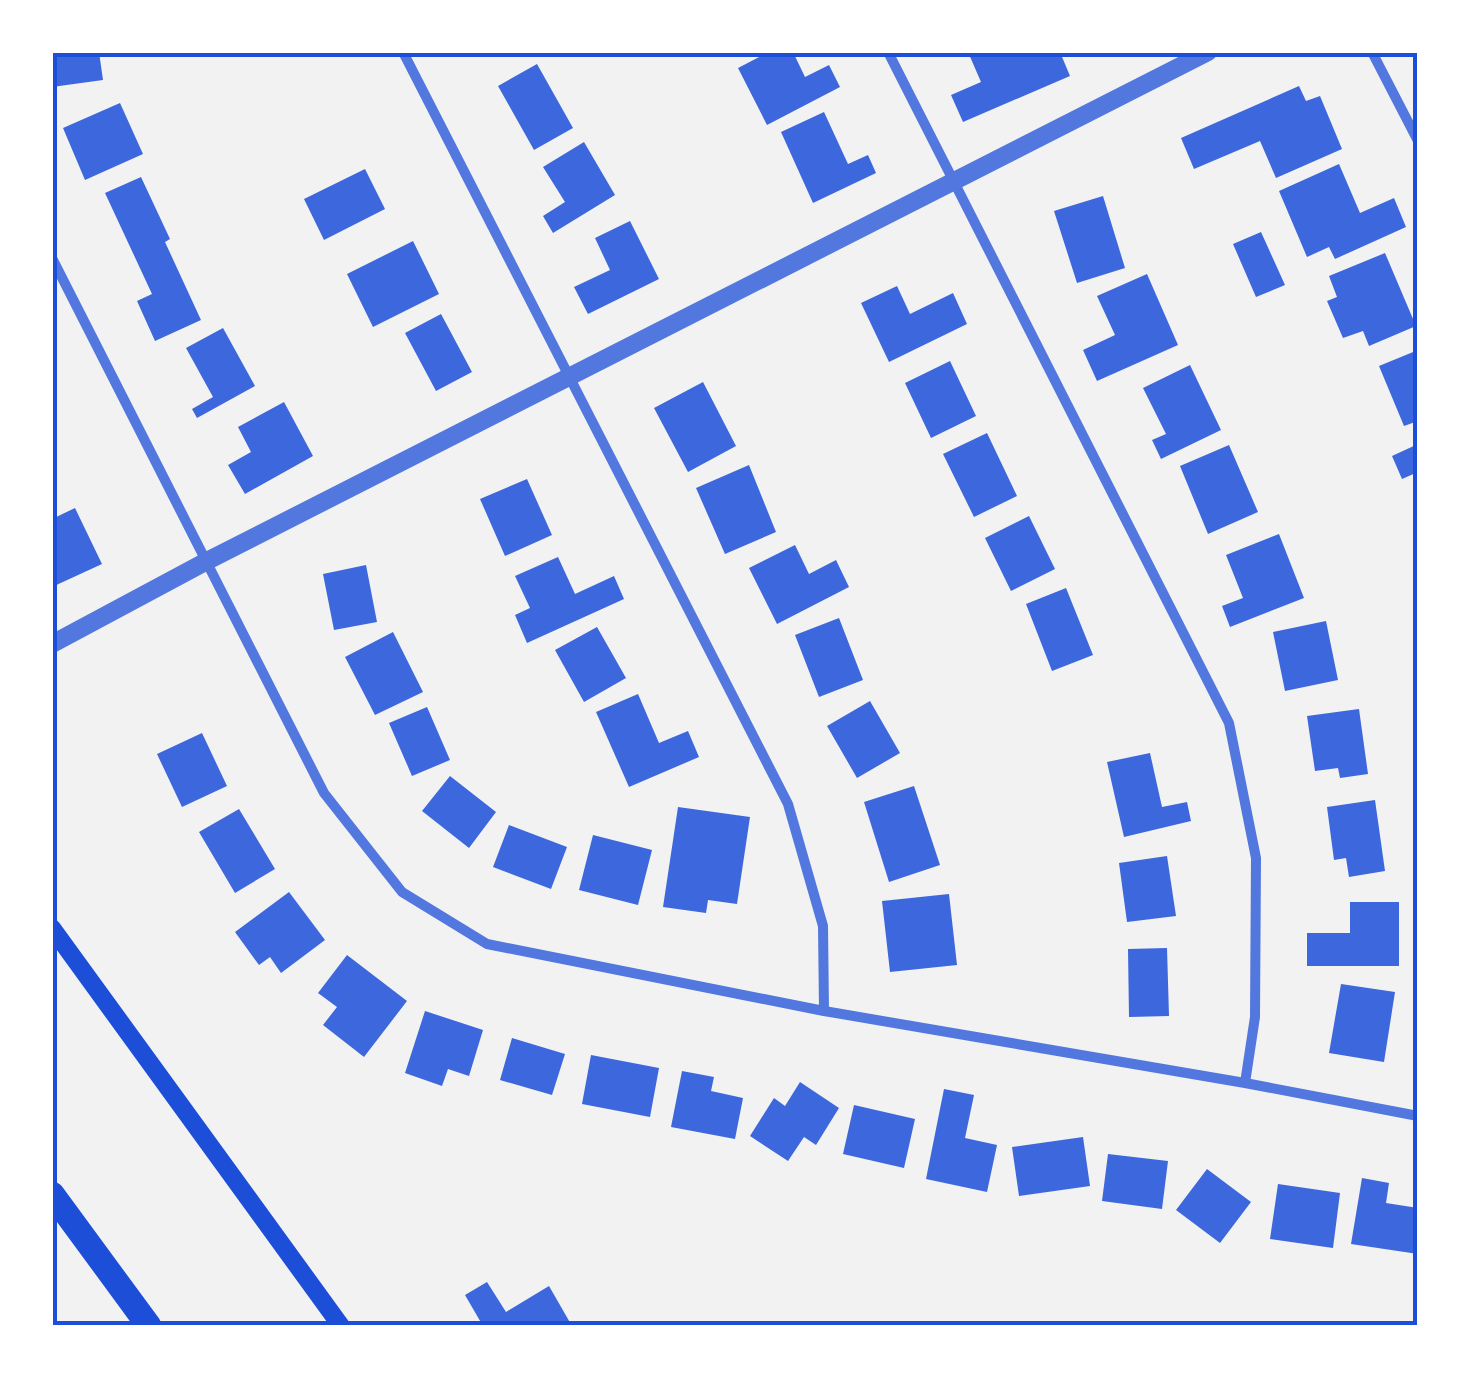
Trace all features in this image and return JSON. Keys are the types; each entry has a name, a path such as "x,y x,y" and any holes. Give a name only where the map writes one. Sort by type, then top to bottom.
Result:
{"highway":[{"path":"52,1194 150,1326"}],"main road":[{"path":"52,928 341,1326"}],"street":[{"path":"403,52 788,804 823,926 824,1011"},
{"path":"888,52 1230,723 1256,858 1256,1017 1244,1082"},
{"path":"52,644 1208,52"},
{"path":"1372,52 1418,140"},
{"path":"52,258 324,793 402,892 487,944 824,1011 1244,1082 1418,1116"}],"building":[{"path":"52,52 99,52 103,80 52,87"},
{"path":"769,52 793,52 805,77 829,65 840,87 767,125 738,68"},
{"path":"968,52 1060,52 1070,76 963,122 951,95 981,82"},
{"path":"537,64 573,128 534,150 498,86"},
{"path":"1299,86 1306,101 1320,96 1342,149 1276,178 1260,141 1194,169 1181,138"},
{"path":"120,103 143,154 85,180 63,128"},
{"path":"824,112 848,164 868,155 876,173 813,203 781,132"},
{"path":"584,142 615,195 553,233 543,216 565,202 543,167"},
{"path":"1339,164 1360,213 1394,198 1406,227 1335,259 1329,247 1307,257 1279,191"},
{"path":"365,169 385,209 324,240 304,199"},
{"path":"141,177 170,239 165,242 201,320 155,341 137,301 152,294 105,193"},
{"path":"1103,196 1125,268 1077,283 1054,211"},
{"path":"630,221 659,279 588,314 574,287 610,270 595,238"},
{"path":"1261,232 1285,285 1256,297 1233,244"},
{"path":"413,241 439,294 373,327 347,274"},
{"path":"1385,253 1416,326 1369,346 1363,331 1343,338 1327,301 1337,297 1329,276"},
{"path":"1147,274 1178,345 1097,381 1083,350 1115,335 1097,296"},
{"path":"897,286 910,314 953,293 967,324 889,362 861,303"},
{"path":"441,314 472,372 436,391 405,333"},
{"path":"223,328 255,386 197,418 192,409 213,397 186,348"},
{"path":"1418,350 1418,421 1404,426 1379,366"},
{"path":"950,361 976,416 931,438 905,383"},
{"path":"1190,365 1221,430 1161,459 1152,440 1166,434 1143,388"},
{"path":"703,382 736,446 688,472 654,408"},
{"path":"284,402 313,456 245,494 228,465 251,452 238,427"},
{"path":"987,433 1017,496 974,517 943,454"},
{"path":"1418,444 1418,472 1402,479 1392,456"},
{"path":"1229,445 1258,512 1208,534 1180,466"},
{"path":"749,465 776,532 725,554 696,488"},
{"path":"527,479 552,535 505,556 480,499"},
{"path":"75,508 102,564 52,587 52,519"},
{"path":"1029,516 1055,569 1011,591 985,538"},
{"path":"1279,534 1304,598 1230,627 1222,606 1243,598 1226,555"},
{"path":"795,545 809,574 836,560 849,587 777,624 749,568"},
{"path":"558,557 575,594 614,576 624,599 527,643 515,615 530,608 515,576"},
{"path":"366,565 377,622 334,630 323,574"},
{"path":"1066,588 1093,655 1052,671 1026,604"},
{"path":"839,618 863,680 819,697 795,635"},
{"path":"1326,621 1338,680 1285,691 1273,632"},
{"path":"597,627 626,678 584,702 555,650"},
{"path":"393,632 423,692 375,715 345,657"},
{"path":"638,694 659,743 688,731 699,757 629,787 596,712"},
{"path":"870,701 900,753 857,778 827,726"},
{"path":"427,707 450,760 412,776 389,723"},
{"path":"1359,709 1368,774 1340,778 1338,768 1315,771 1307,716"},
{"path":"202,733 227,786 182,807 157,754"},
{"path":"1150,753 1162,807 1187,802 1191,821 1124,837 1107,762"},
{"path":"450,776 496,812 469,848 422,811"},
{"path":"914,786 940,865 889,882 864,802"},
{"path":"1375,800 1385,871 1349,877 1346,858 1334,860 1327,807"},
{"path":"678,807 750,817 737,904 708,900 706,913 663,907"},
{"path":"239,809 275,869 235,893 199,832"},
{"path":"509,825 567,847 551,889 493,867"},
{"path":"593,835 652,850 638,905 579,890"},
{"path":"1167,856 1176,916 1127,922 1119,863"},
{"path":"289,892 325,940 281,973 270,957 259,965 235,932"},
{"path":"949,894 957,965 890,972 882,901"},
{"path":"1350,902 1399,902 1399,966 1307,966 1307,933 1350,933"},
{"path":"1167,948 1169,1016 1129,1017 1128,949"},
{"path":"347,955 407,1001 364,1057 323,1025 337,1007 318,993"},
{"path":"1341,984 1395,992 1384,1062 1329,1053"},
{"path":"425,1011 483,1030 469,1076 448,1069 442,1086 405,1073"},
{"path":"512,1038 565,1054 552,1095 500,1080"},
{"path":"591,1055 659,1068 650,1117 582,1104"},
{"path":"682,1071 714,1077 711,1091 743,1098 735,1139 671,1127"},
{"path":"800,1082 839,1108 816,1145 804,1137 788,1161 750,1136 774,1098 785,1106"},
{"path":"944,1089 974,1095 965,1138 997,1145 987,1192 926,1179"},
{"path":"854,1105 915,1119 904,1168 843,1154"},
{"path":"1083,1137 1090,1186 1019,1196 1012,1147"},
{"path":"1108,1154 1168,1161 1162,1209 1102,1201"},
{"path":"1207,1169 1251,1202 1220,1243 1176,1210"},
{"path":"1362,1178 1389,1183 1386,1203 1418,1208 1418,1254 1351,1244"},
{"path":"1278,1184 1340,1193 1333,1248 1270,1239"},
{"path":"487,1282 506,1312 549,1286 572,1326 483,1326 465,1295"}]}
